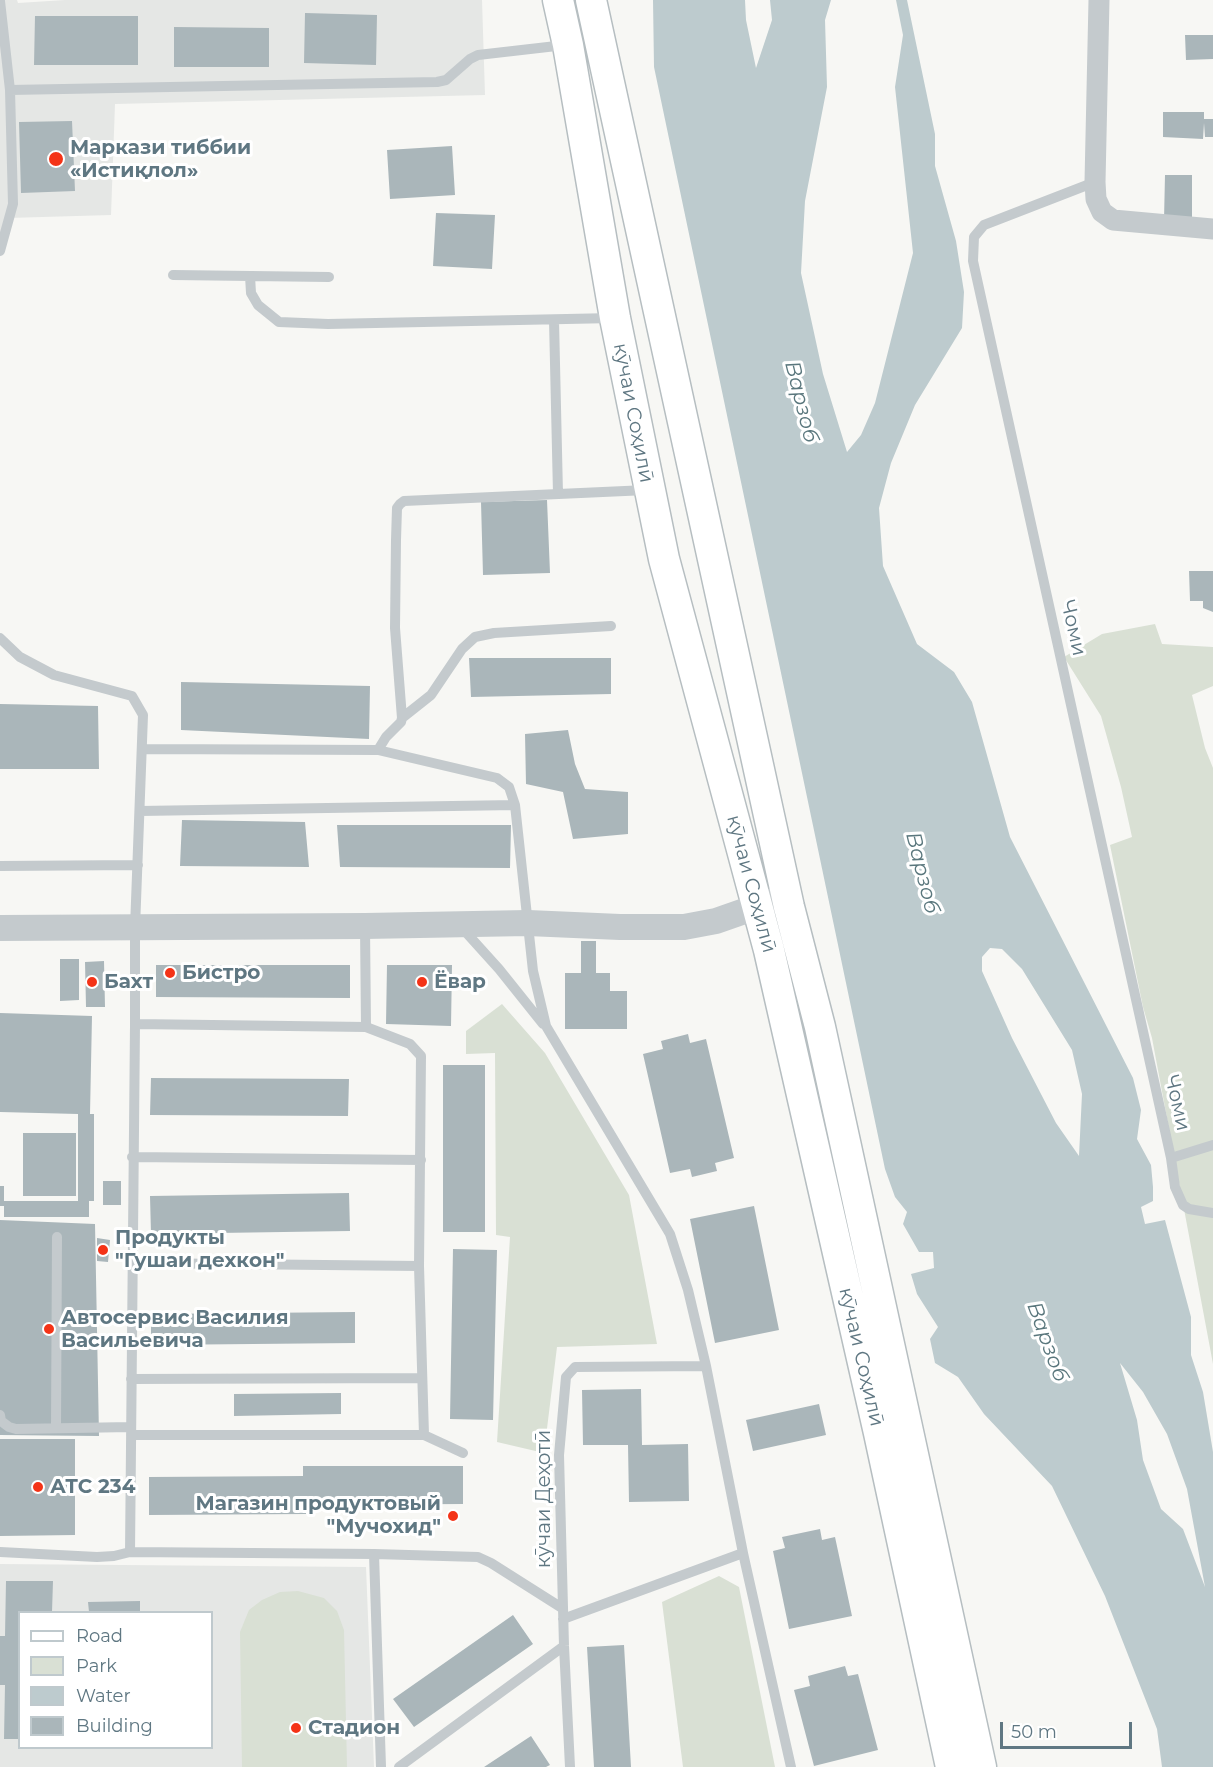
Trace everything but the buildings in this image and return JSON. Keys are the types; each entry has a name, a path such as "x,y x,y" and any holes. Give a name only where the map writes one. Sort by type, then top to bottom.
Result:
{"main road":[{"name":"кӯчаи Соҳилӣ","path":"558,0 568,45 615,318 664,559 769,950 879,1433 951,1767"},
{"path":"591,0 787,896 820,1027 981,1767"},
{"path":"664,559 710,546"}],"street":[{"path":"1099,0 1095,182 1096,199 1102,212 1113,220 1213,229"},
{"path":"0,928 528,923 684,927 716,921 787,896"}],"lane":[{"path":"0,1 10,90 12,204 0,251"},
{"path":"10,90 437,82 446,80 477,55 568,45"},
{"name":"Чоми","path":"1095,182 984,225 974,237 973,261 1171,1158 1175,1187 1183,1205 1189,1209 1213,1213"},
{"path":"173,275 329,277"},
{"path":"250,276 251,293 258,305 279,322 328,324 615,318"},
{"path":"554,320 558,494"},
{"path":"402,718 395,628 397,508 399,504 404,501 649,489"},
{"path":"378,750 402,718 431,695 462,649 475,637 494,633 611,626"},
{"path":"0,638 20,657 54,675 132,696 143,715 135,928 130,1552"},
{"path":"142,749 378,750 497,778 509,787 515,805 537,993 546,1026"},
{"path":"140,811 515,805"},
{"path":"0,866 138,865"},
{"path":"459,925 546,1026 670,1234 688,1290 706,1366 743,1553 791,1767"},
{"path":"365,926 366,1027"},
{"path":"135,1024 366,1027 410,1044 421,1056 419,1266 424,1435"},
{"path":"1171,1158 1213,1147"},
{"path":"132,1157 421,1160"},
{"path":"57,1237 57,1428"},
{"path":"134,1263 419,1266"},
{"name":"кӯчаи Деҳотӣ","path":"570,1767 559,1455 566,1377 575,1367 706,1366"},
{"path":"132,1379 422,1378"},
{"path":"0,1415 1,1421 16,1429 424,1435 463,1453"},
{"path":"0,1552 97,1557 130,1552 478,1557 491,1563 563,1614 743,1553"},
{"path":"374,1554 381,1767"},
{"path":"399,1767 564,1646"}],"shaded area":[{"name":"Маркази тиббии «Истиқлол»","path":"0,0 17,0 18,3 65,0 482,0 485,95 115,104 111,215 8,218 0,257"},
{"path":"0,1564 366,1567 374,1767 0,1767"}],"green space":[{"path":"1155,624 1162,644 1213,647 1213,686 1192,695 1205,748 1213,768 1213,1364 1152,1038 1143,1007 1110,845 1132,837 1101,716 1064,657 1102,634"},
{"path":"502,1004 545,1053 629,1195 657,1344 557,1347 544,1453 497,1442 510,1237 496,1235 495,1053 466,1054 466,1031"},
{"path":"719,1576 739,1587 775,1767 683,1767 662,1602"},
{"path":"298,1591 324,1598 337,1611 344,1630 347,1767 242,1767 240,1632 249,1610 262,1600 280,1592"}],"water":[{"name":"Варзоб","path":"653,0 745,0 746,20 756,68 772,20 770,0 831,0 825,20 827,87 805,201 801,273 823,374 847,452 861,435 875,403 913,253 895,87 903,35 896,0 907,0 935,134 935,166 956,241 964,292 962,328 915,405 891,463 879,508 883,566 917,644 954,672 972,702 1010,837 1133,1078 1141,1110 1137,1139 1151,1165 1153,1187 1153,1201 1141,1207 1145,1224 1165,1220 1191,1317 1191,1355 1203,1392 1213,1452 1213,1767 1162,1767 1157,1729 1105,1596 1052,1486 984,1414 958,1377 935,1363 930,1339 938,1327 917,1294 911,1274 934,1268 933,1252 919,1252 903,1224 907,1212 895,1197 885,1169 654,67","holes":["990,948 1002,949 1022,969 1072,1050 1082,1094 1079,1156 1056,1123 1012,1038 982,971 982,957","1120,1363 1143,1392 1167,1434 1187,1489 1205,1587 1183,1529 1161,1509 1143,1460 1137,1420"]}],"place":[{"name":"Маркази тиббии «Истиқлол»","path":"56,159"},
{"name":"Бистро","path":"170,973"},
{"name":"Бахт","path":"92,982"},
{"name":"Ёвар","path":"422,982"},
{"name":"Продукты \"Гушаи дехкон\"","path":"103,1250"},
{"name":"Автосервис Василия Васильевича","path":"49,1329"},
{"name":"АТС 234","path":"38,1487"},
{"name":"Магазин продуктовый \"Мучохид\"","path":"453,1516"},
{"name":"Стадион","path":"296,1728"}]}
